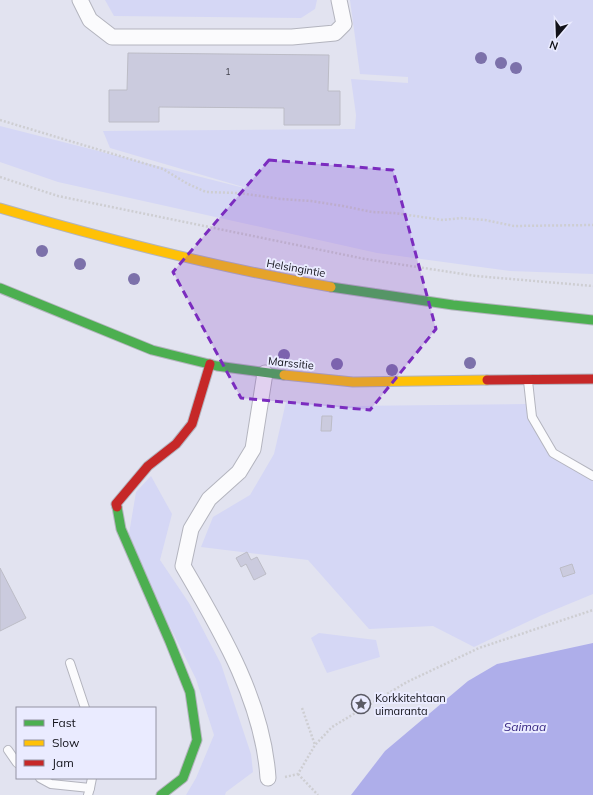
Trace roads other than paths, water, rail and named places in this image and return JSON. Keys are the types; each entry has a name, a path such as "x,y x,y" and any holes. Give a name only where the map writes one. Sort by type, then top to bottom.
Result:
{"street":[{"path":"80,0 90,20 112,37 292,37 335,33 344,24 339,0"},
{"name":"Helsingintie","path":"0,208 140,246 246,271 370,294 495,310 593,320"},
{"name":"Marssitie","path":"0,288 152,350 210,364 265,373 353,382 593,379"},
{"path":"161,795 182,778 196,740 190,692 121,530 116,504 148,466 176,444 192,424 210,364"},
{"path":"265,373 253,449 239,472 209,499 191,529 182,566 204,602 236,664 258,720 267,755 268,778"}],"lane":[{"path":"528,380 532,418 554,454 593,476"},
{"path":"70,663 85,707"},
{"path":"8,750 16,762"},
{"path":"42,779 51,784 89,792 92,779"}],"water":[{"name":"Saimaa","path":"593,643 593,795 351,795 385,751 468,681 497,664"}],"place":[{"name":"Korkkitehtaan uimaranta","path":"361,704"}]}
